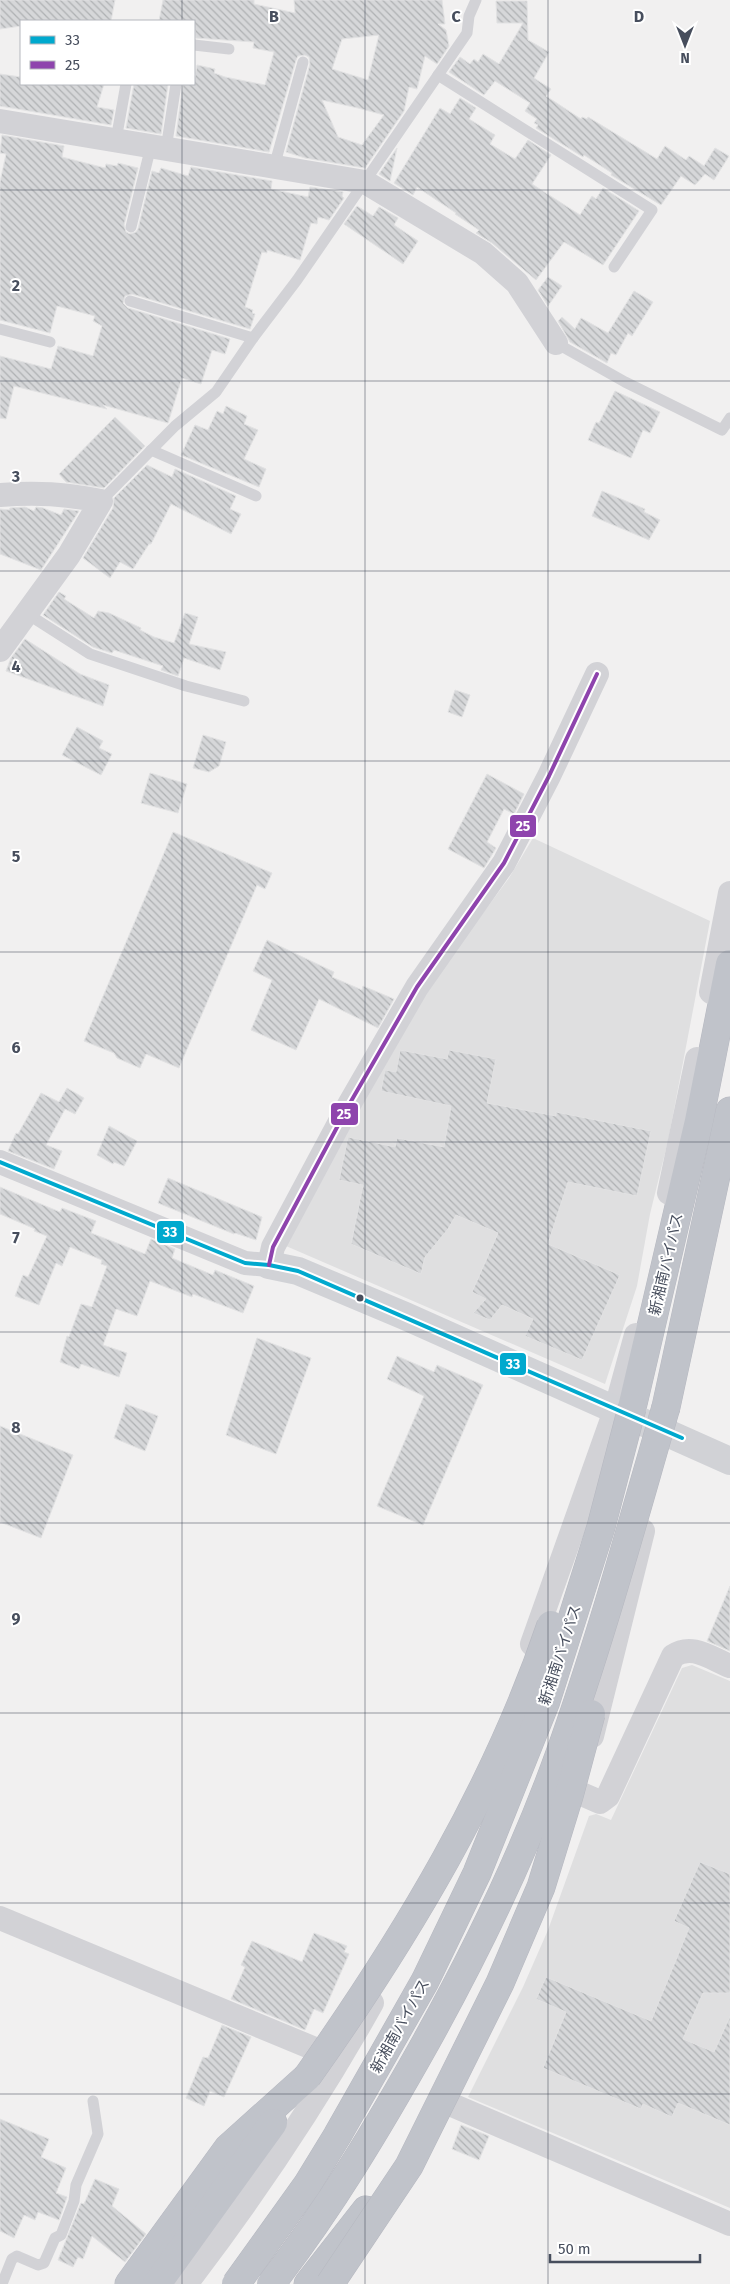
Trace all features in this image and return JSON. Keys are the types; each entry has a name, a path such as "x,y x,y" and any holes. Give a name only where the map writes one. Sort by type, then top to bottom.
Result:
{"highway":[{"name":"新湘南バイパス","path":"236,2284 307,2185 342,2128 425,1981 477,1873 546,1701 601,1527 624,1408 699,1121 730,964"},
{"name":"新湘南バイパス","path":"271,2284 311,2232 404,2082 492,1918 559,1756 667,1420 730,1112"},
{"path":"158,2284 307,2077 382,1967 448,1857 499,1756 542,1651 624,1408"},
{"path":"330,2284 409,2166 500,1983 540,1887 569,1796 667,1420"},
{"path":"129,2284 228,2148 307,2077"},
{"path":"308,2284 370,2205 398,2161 438,2110"}],"street":[{"path":"0,121 365,182 483,253 517,283 556,343"},
{"path":"0,495 62,493 101,501 69,555 0,650"},
{"path":"269,1264 274,1247 350,1103 412,995 504,863 549,776 597,674"},
{"path":"186,2284 269,2167 339,2060 397,1956 508,1712 624,1408 642,1313 692,1085 730,893"},
{"path":"730,1148 667,1420 577,1792 484,2029 438,2110 730,2224"},
{"path":"0,1162 245,1263 269,1264 298,1271 624,1408 667,1420 730,1461"},
{"path":"577,1792 600,1802 608,1796 673,1656 682,1650 692,1650 730,1666"},
{"path":"0,1918 339,2060"}],"lane":[{"path":"101,501 176,426 216,392 253,338 297,280 467,33 469,16 476,0"},
{"path":"195,45 229,49"},
{"path":"274,167 303,62"},
{"path":"438,75 652,210 614,267"},
{"path":"116,140 126,85"},
{"path":"131,227 159,148 176,85"},
{"path":"130,301 253,338"},
{"path":"0,329 50,342"},
{"path":"556,343 625,382 722,430 730,418"},
{"path":"151,450 256,496"},
{"path":"26,613 90,654 186,686 244,701"},
{"path":"2,2284 12,2259 17,2256 38,2265 44,2263 55,2238 61,2235 74,2201 76,2185 98,2134 93,2101"}],"shaded area":[{"path":"533,838 710,921 668,1141 650,1214 637,1286 605,1384 286,1246 387,1058 429,986 509,878"},
{"path":"692,1665 730,1681 730,2208 468,2097 523,1987 548,1930 589,1816 596,1814 611,1820 682,1668"}],"building":[{"path":"0,0 115,0 111,20 20,20 20,26 0,29"},
{"path":"163,0 254,0 254,4 295,13 294,0 442,0 445,24 438,24 446,30 449,46 437,64 425,56 417,89 409,87 404,111 365,168 305,158 286,152 310,64 309,57 305,55 298,56 296,60 269,152 176,136 183,85 195,85 197,65 215,69 214,73 225,77 265,85 274,52 253,48 254,42 196,38 195,20 159,20","holes":["379,35 368,80 332,69 342,39","322,100 384,115 362,145 338,137"]},
{"path":"496,1 527,1 528,40 549,52 534,78 551,89 546,96 581,119 582,117 587,119 588,117 657,159 665,146 686,160 689,156 704,166 715,148 729,156 714,180 705,174 695,185 681,176 661,205 611,175 612,173 584,155 583,157 536,128 538,125 534,123 537,119 525,111 530,103 495,81 484,95 449,72 460,57 470,64 474,59 478,62 483,54 499,64 523,23 497,23"},
{"path":"0,74 20,77 20,85 104,85 97,107 114,110 111,125 0,106"},
{"path":"134,85 168,85 161,134 126,128"},
{"path":"460,98 476,108 469,119 495,135 490,144 515,159 528,140 551,155 532,184 580,215 592,196 596,199 603,188 639,211 603,265 564,242 536,280 492,243 476,233 479,230 456,213 417,187 413,195 394,183 440,108 450,114"},
{"path":"2,135 64,146 62,157 105,168 106,164 117,166 118,163 138,168 124,225 126,232 130,234 138,229 152,171 159,173 161,168 188,176 191,167 272,181 271,189 308,197 310,187 343,192 342,196 344,198 329,220 318,217 317,224 311,223 300,260 267,250 267,253 262,252 245,307 253,310 252,313 255,314 250,329 132,294 125,296 123,303 128,308 230,339 225,354 212,350 201,384 182,378 168,423 103,405 107,409 14,386 6,419 0,418 0,356 51,369 58,346 93,356 102,326 93,321 95,316 57,306 50,333 0,320 0,182 6,154 0,153"},
{"path":"397,148 390,181 379,174"},
{"path":"357,206 373,216 379,207 398,218 394,225 418,241 403,264 344,224"},
{"path":"548,277 562,286 548,306 538,290"},
{"path":"634,291 653,302 632,336 628,333 616,355 611,353 607,363 570,342 558,321 562,317 575,329 581,318 608,333"},
{"path":"615,391 660,412 650,433 643,430 631,458 588,440 596,422 599,423"},
{"path":"226,406 247,416 244,424 258,430 244,459 266,469 259,487 181,455 195,425 208,430 217,411 223,414"},
{"path":"115,417 145,446 104,488 66,482 59,474"},
{"path":"147,465 172,477 175,469 236,496 230,509 241,514 231,534 171,504 151,544 149,544 133,569 120,562 110,578 83,558 113,508 114,498"},
{"path":"602,491 645,509 644,512 660,520 649,540 592,516"},
{"path":"25,507 34,511 36,507 43,508 61,515 64,509 79,511 41,570 0,554 0,509 9,510 10,508"},
{"path":"59,592 66,596 64,599 94,618 98,611 109,613 141,628 140,630 154,637 174,643 185,613 198,617 189,644 226,652 220,670 184,658 178,676 161,670 163,666 114,650 112,653 93,647 43,615"},
{"path":"25,639 80,674 109,685 103,706 6,671 11,658"},
{"path":"455,690 470,695 462,717 448,712"},
{"path":"77,727 103,741 99,748 112,754 101,775 62,755"},
{"path":"203,735 226,742 219,766 209,772 193,768"},
{"path":"150,773 187,784 178,813 141,803"},
{"path":"487,774 524,794 514,814 504,809 487,842 496,848 484,868 448,849"},
{"path":"173,832 272,873 265,889 257,885 179,1068 146,1054 140,1068 117,1058 114,1053 84,1041"},
{"path":"267,940 334,972 332,977 362,990 363,986 394,999 378,1028 319,999 296,1050 251,1030 272,980 253,971"},
{"path":"400,1050 447,1059 449,1050 496,1059 487,1103 556,1116 556,1112 651,1131 637,1196 568,1182 548,1244 620,1275 582,1360 525,1336 533,1319 502,1305 490,1320 473,1313 486,1299 472,1292 498,1233 456,1215 448,1229 425,1257 421,1274 351,1244 363,1185 339,1180 348,1137 395,1147 397,1138 444,1147 451,1106 381,1091 385,1070 396,1072"},
{"path":"67,1088 84,1098 75,1114 65,1109 46,1145 62,1151 54,1169 8,1151 16,1133 18,1134 41,1093 59,1102"},
{"path":"109,1126 137,1141 124,1166 114,1162 113,1164 97,1155"},
{"path":"168,1178 262,1217 256,1240 234,1234 158,1203"},
{"path":"0,1187 60,1212 62,1208 96,1221 91,1233 145,1254 151,1239 175,1249 172,1258 213,1275 215,1270 254,1286 243,1313 193,1294 192,1297 150,1281 137,1316 116,1309 103,1345 127,1353 119,1377 81,1364 79,1369 60,1362 67,1336 69,1337 81,1304 92,1307 107,1266 101,1264 102,1260 70,1247 62,1266 56,1263 39,1305 15,1296 23,1275 28,1277 47,1236 0,1214"},
{"path":"257,1338 311,1358 276,1454 226,1435"},
{"path":"397,1356 434,1372 437,1365 483,1385 423,1525 377,1506 424,1396 387,1379"},
{"path":"126,1404 158,1416 145,1451 114,1438"},
{"path":"0,1426 73,1455 41,1538 0,1522"},
{"path":"730,1586 730,1651 707,1641"},
{"path":"700,1862 730,1874 730,1993 703,1993 683,2039 714,2052 730,2016 730,2125 678,2103 672,2117 643,2104 641,2109 543,2068 566,2012 536,1999 546,1977 651,2021 689,1928 674,1921"},
{"path":"314,1933 347,1946 344,1952 349,1954 323,2013 314,2009 305,2030 231,1999 245,1967 241,1965 252,1941 302,1962"},
{"path":"222,2025 251,2037 224,2097 210,2091 204,2106 186,2098 203,2057 208,2058"},
{"path":"0,2119 49,2139 41,2157 66,2168 56,2193 67,2197 59,2220 38,2212 35,2220 24,2215 14,2238 0,2231"},
{"path":"461,2125 489,2136 479,2160 452,2149"},
{"path":"95,2179 119,2189 112,2206 146,2234 125,2262 92,2236 83,2259 78,2257 73,2267 58,2260 81,2203 84,2204"}],"transit line":[{"name":"25","path":"269,1265 273,1247 350,1103 417,987 504,863 549,776 597,674"},
{"name":"33","path":"0,1162 245,1263 269,1265 298,1271 682,1438"}]}
